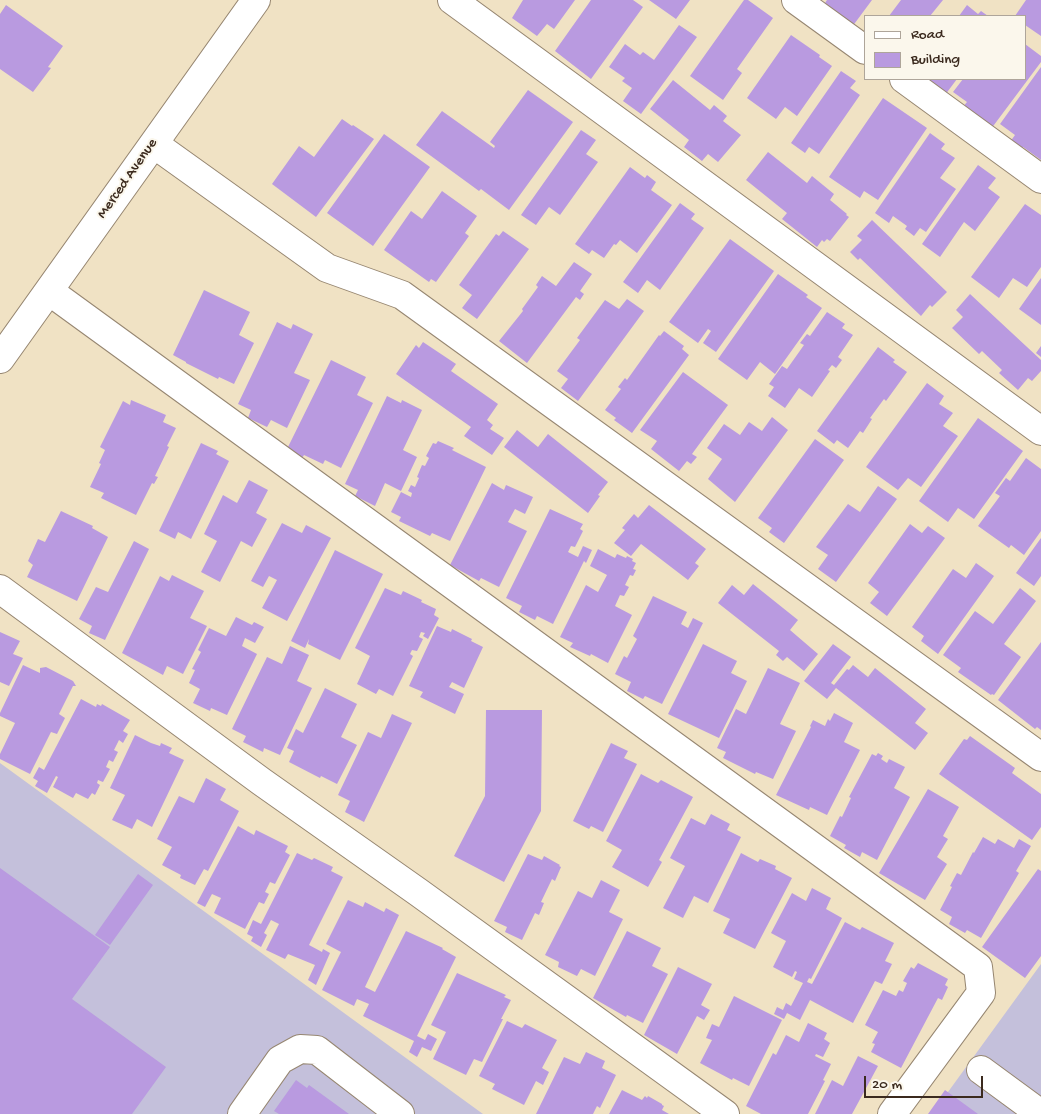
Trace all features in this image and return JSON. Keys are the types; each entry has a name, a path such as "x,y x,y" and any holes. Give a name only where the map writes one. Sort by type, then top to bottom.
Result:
{"street":[{"path":"452,0 1041,431"},
{"path":"796,0 864,49"},
{"name":"Merced Avenue","path":"0,358 254,1"},
{"path":"905,80 1041,179"},
{"path":"154,144 327,268 402,295 1041,757"},
{"path":"49,291 978,967 981,993 892,1114"},
{"path":"0,589 262,782 418,892 725,1114"},
{"path":"242,1114 280,1060 300,1049 317,1050 400,1114"},
{"path":"981,1070 1041,1114"}],"shaded area":[{"path":"0,763 483,1114 0,1114"},
{"path":"1041,964 1041,1114 932,1114"}],"building":[{"path":"523,0 575,0 554,29 547,24 537,36 512,18"},
{"path":"591,0 633,0 643,7 591,79 555,51"},
{"path":"649,0 690,0 676,19"},
{"path":"744,0 748,0 773,18 737,69 742,73 723,100 690,76"},
{"path":"827,0 872,0 852,27 823,6"},
{"path":"901,0 943,0 931,15 890,15"},
{"path":"1026,0 1041,0 1041,36 1026,26 1026,15 1016,15"},
{"path":"6,5 63,46 48,67 51,68 33,92 0,69 0,14"},
{"path":"967,5 978,14 981,11 987,15 960,15"},
{"path":"679,25 697,37 641,114 623,101 632,88 622,81 625,78 609,67 625,44 640,55 643,52 654,60"},
{"path":"791,35 820,55 819,57 832,66 797,116 785,107 776,119 747,98"},
{"path":"1026,45 1041,56 1041,62 991,129 962,108 967,102 953,92 962,80 1026,80"},
{"path":"1041,67 1041,160 1023,147 1021,150 1010,142 1015,135 1000,124"},
{"path":"841,71 856,81 850,88 860,95 819,154 809,147 805,153 791,143"},
{"path":"673,80 710,110 714,105 727,116 723,121 741,135 718,162 708,154 702,161 684,147 689,140 650,109"},
{"path":"929,80 956,80 945,95 927,82"},
{"path":"528,90 573,122 509,210 481,189 479,191 416,145 442,111 494,148 495,146 490,142"},
{"path":"883,98 927,128 878,200 864,191 860,198 829,177"},
{"path":"342,119 374,139 316,217 272,184 299,146 314,157"},
{"path":"581,130 596,140 586,154 598,162 560,215 549,207 536,225 521,215"},
{"path":"930,133 945,144 941,149 955,158 940,178 956,189 926,232 920,228 914,236 905,229 907,226 893,216 889,223 875,213"},
{"path":"384,134 430,167 373,246 327,213"},
{"path":"768,152 807,183 812,176 834,194 830,200 849,217 830,241 827,239 824,242 822,240 817,247 782,219 787,213 746,180"},
{"path":"978,165 996,178 988,188 1000,197 975,231 964,222 940,257 922,244"},
{"path":"630,167 645,178 647,175 656,182 651,190 672,205 637,253 620,240 616,245 614,244 604,258 592,250 589,254 575,244"},
{"path":"442,191 477,216 465,233 469,236 436,282 431,279 429,282 384,250 411,211 422,219"},
{"path":"680,203 695,214 691,219 704,228 660,290 647,280 638,293 623,282"},
{"path":"1025,204 1041,215 1041,267 1027,287 1013,278 999,298 971,277"},
{"path":"872,220 947,292 932,307 930,305 921,316 860,258 858,260 850,252 862,240 857,236"},
{"path":"503,231 529,249 477,319 462,308 472,295 459,285 496,234 499,236"},
{"path":"730,239 774,271 716,352 703,343 711,331 708,329 698,343 669,322"},
{"path":"574,262 592,274 580,291 584,294 580,300 576,297 527,363 499,341 523,311 522,309 538,287 536,285 542,276 556,286"},
{"path":"778,274 808,295 806,297 822,308 775,374 760,362 747,380 718,359"},
{"path":"1041,278 1041,325 1019,309"},
{"path":"204,290 250,312 239,335 254,343 234,384 219,377 218,379 173,355"},
{"path":"970,294 1041,360 1041,371 1032,381 1028,378 1018,390 999,373 1002,370 982,351 979,354 952,328 963,317 956,310"},
{"path":"627,299 644,311 578,401 561,388 568,379 557,371 580,340 577,338 605,300 619,309"},
{"path":"827,312 845,324 842,328 853,335 838,357 842,360 836,368 832,365 812,397 799,388 785,408 768,396 774,387 769,384 782,366 787,369 804,345 800,343 807,334 810,336"},
{"path":"277,322 291,329 293,324 313,334 294,373 310,380 287,428 271,420 267,427 248,418 251,410 238,404"},
{"path":"664,331 684,346 682,349 689,355 632,433 614,420 616,418 605,410 621,389 618,387 625,378 627,380 659,335"},
{"path":"423,342 456,364 451,371 498,404 487,420 493,425 490,429 504,438 492,455 464,436 471,427 396,374 416,345 419,348"},
{"path":"1041,346 1041,357 1036,353"},
{"path":"878,347 895,360 893,362 907,372 886,401 884,399 870,418 872,419 863,433 860,431 848,448 837,440 834,444 817,431"},
{"path":"331,360 366,377 357,395 373,403 341,468 325,460 323,464 304,455 302,458 288,447"},
{"path":"683,372 728,405 692,454 697,457 691,464 687,461 679,471 651,449 657,441 640,430"},
{"path":"927,383 944,396 939,404 953,413 943,426 958,436 921,487 908,478 898,490 866,467"},
{"path":"387,396 401,403 402,400 422,410 403,450 417,457 401,491 385,483 375,506 355,496 358,490 345,484"},
{"path":"131,400 166,415 163,422 176,428 155,476 158,477 154,484 152,483 136,515 101,498 104,493 90,487 101,464 99,463 105,450 100,447 123,401 130,405"},
{"path":"772,417 788,430 735,502 708,479 722,459 707,448 724,424 740,435 749,422 762,431"},
{"path":"978,418 1023,451 974,519 958,508 948,522 919,501"},
{"path":"517,430 538,447 548,434 608,482 588,513 504,447"},
{"path":"815,439 844,460 784,543 769,532 772,528 758,518"},
{"path":"438,441 486,467 450,541 432,533 430,536 399,521 401,517 391,512 401,492 411,497 412,493 408,491 411,485 415,487 422,465 425,466 429,458 426,456 433,443 436,444"},
{"path":"201,443 218,451 216,454 229,461 191,539 178,532 175,539 159,531"},
{"path":"1026,458 1041,469 1041,531 1024,555 1011,545 1009,548 978,526 1000,496 995,493 1006,478 1010,481"},
{"path":"249,480 268,490 256,513 267,519 252,547 241,541 220,582 201,572 217,541 204,534 223,495 237,503"},
{"path":"492,483 504,490 506,485 533,497 525,514 515,509 508,522 527,531 499,587 481,578 479,581 450,565"},
{"path":"878,486 897,499 836,582 818,569 828,555 816,547 848,504 860,512"},
{"path":"649,505 706,549 695,563 699,566 688,580 641,544 631,556 614,543 625,530 622,528 634,514 638,518"},
{"path":"550,509 583,524 580,529 583,531 575,547 571,546 568,552 578,557 583,546 592,550 586,563 584,561 553,624 537,616 535,620 519,612 522,606 506,598"},
{"path":"61,511 93,526 92,528 108,537 77,601 27,577 33,565 28,561 38,539 45,542"},
{"path":"282,523 302,533 306,525 331,538 287,621 262,608 277,580 269,576 263,587 251,581"},
{"path":"910,524 922,533 928,526 945,538 887,616 870,603 879,592 868,583"},
{"path":"1041,538 1041,576 1034,586 1016,573"},
{"path":"134,541 149,549 105,640 89,633 92,626 79,619 96,587 108,592"},
{"path":"598,549 615,558 617,554 626,558 627,556 636,563 633,569 636,570 633,576 630,575 625,585 629,587 624,596 620,595 615,606 632,615 608,663 591,654 590,656 570,647 573,643 560,637 586,585 598,592 607,575 590,566"},
{"path":"335,550 383,574 340,660 308,644 309,639 305,648 291,641"},
{"path":"976,563 994,576 938,654 921,641 924,636 912,627 953,569 966,578"},
{"path":"172,575 204,591 190,618 207,626 183,674 167,666 163,675 122,653 160,576 169,581"},
{"path":"753,584 798,620 790,630 818,654 804,671 787,657 783,661 776,655 779,651 718,603 732,585 744,595"},
{"path":"385,588 401,595 403,591 422,600 421,602 436,609 434,615 439,618 428,639 423,636 425,633 421,632 419,637 423,639 417,651 412,650 410,654 413,656 393,696 379,689 376,694 357,684 370,656 355,648"},
{"path":"1020,588 1036,601 1004,644 1021,657 994,695 991,695 958,672 961,668 943,655 975,611 993,624"},
{"path":"653,596 687,612 681,624 688,628 693,618 703,623 662,704 645,696 643,699 627,691 631,682 615,674 624,656 627,658 637,639 633,636"},
{"path":"236,617 252,625 254,622 264,627 255,643 245,638 242,646 257,654 227,715 211,708 210,711 193,703 200,689 189,683 195,670 192,669 201,652 198,650 209,628 226,636"},
{"path":"437,626 451,632 452,629 483,647 464,688 452,682 449,687 464,694 455,714 420,697 423,692 409,686"},
{"path":"0,632 20,641 13,654 23,658 9,686 0,682"},
{"path":"1041,642 1041,730 1037,727 1035,729 998,700"},
{"path":"703,644 737,661 731,673 747,681 719,738 668,714"},
{"path":"833,644 851,657 831,683 834,685 847,669 849,670 853,665 868,677 875,668 926,709 915,723 928,733 915,750 836,688 827,699 804,681"},
{"path":"290,646 309,655 297,681 312,688 280,755 264,748 263,752 243,742 246,736 232,729 267,657 282,664"},
{"path":"23,665 40,673 40,668 46,667 73,681 76,686 73,686 59,714 65,718 57,734 51,732 30,774 0,759 0,754 15,723 0,716 0,713"},
{"path":"768,668 800,683 780,724 796,731 773,779 756,772 755,774 723,758 726,752 717,748 736,709 746,714"},
{"path":"325,688 357,704 341,737 357,745 337,784 321,776 320,778 289,762 294,751 287,748 296,729 303,733"},
{"path":"81,699 96,707 97,704 101,706 102,704 130,720 123,731 128,734 123,743 119,740 114,750 118,752 113,762 109,760 106,767 110,769 103,782 98,780 97,783 100,785 95,795 92,793 88,799 76,793 73,798 53,787 58,777 56,776 47,793 35,786 38,781 33,778 39,767 44,770"},
{"path":"486,710 542,710 541,811 504,882 454,856 485,796"},
{"path":"834,713 853,723 844,742 860,750 827,815 810,807 809,810 776,795 813,720 825,726 828,719 830,721"},
{"path":"392,714 412,723 364,822 345,812 350,801 338,795 368,732 381,738"},
{"path":"135,735 151,743 160,746 161,743 172,748 169,753 184,760 152,827 137,819 132,829 112,820 125,795 110,788"},
{"path":"970,736 1015,768 1012,773 1041,794 1041,827 1032,840 939,774 964,739 967,740"},
{"path":"611,743 628,751 624,758 637,764 603,832 591,826 589,829 573,821"},
{"path":"878,753 883,756 881,759 887,763 889,759 905,767 894,788 910,797 877,860 862,852 860,857 844,848 846,845 830,836 840,816 842,817 851,798 849,797 872,754 876,756"},
{"path":"641,774 658,783 661,780 693,797 659,860 662,862 648,887 612,867 622,850 606,841"},
{"path":"206,778 226,789 220,800 239,811 208,871 204,869 195,885 180,878 181,875 162,865 172,847 157,839 179,796 194,803"},
{"path":"928,789 959,807 943,836 948,839 937,857 947,864 925,900 879,873"},
{"path":"711,814 730,824 727,830 741,837 708,903 694,896 683,918 663,908 685,866 670,858 691,818 705,825"},
{"path":"238,826 254,835 256,830 288,846 285,852 290,855 275,884 270,882 265,892 269,894 264,904 259,902 245,929 214,913 221,898 212,894 205,907 197,903"},
{"path":"983,837 995,844 998,839 1014,848 1019,839 1031,846 1016,871 1019,873 981,938 967,930 965,933 949,924 952,917 940,910 957,873 961,875"},
{"path":"297,853 312,860 314,858 333,867 331,871 343,877 309,945 322,952 323,949 330,953 316,985 308,980 315,965 288,954 285,959 266,950 279,924 271,920 264,933 267,935 261,947 251,941 253,937 247,934 253,920 261,924"},
{"path":"741,853 758,862 760,859 776,866 775,869 792,878 755,949 723,933 730,919 713,911"},
{"path":"528,854 542,860 544,856 561,867 555,881 552,879 541,902 544,903 539,915 535,913 522,940 505,932 507,927 494,921"},
{"path":"0,868 110,947 72,999 166,1067 132,1114 0,1114"},
{"path":"1038,869 1041,871 1041,956 1025,978 982,947"},
{"path":"138,874 153,885 110,945 95,935"},
{"path":"601,880 620,890 609,912 623,919 595,976 581,969 577,976 558,967 559,962 545,955 578,891 592,898"},
{"path":"812,888 831,898 826,909 842,918 811,979 809,978 807,982 812,984 845,922 860,930 862,927 894,943 885,961 892,964 882,984 875,981 853,1023 810,1000 800,1020 787,1013 784,1019 774,1014 777,1007 783,1010 786,1003 791,1006 803,983 794,979 797,972 795,971 792,977 773,967 786,941 771,933 792,893 806,901"},
{"path":"348,900 363,907 365,902 384,912 386,908 399,915 365,987 375,992 406,931 443,948 456,957 417,1036 425,1040 428,1034 437,1039 431,1051 422,1047 417,1057 409,1052 414,1041 363,1016 369,1004 357,999 354,1006 322,990 341,952 326,944"},
{"path":"627,931 661,948 652,966 668,974 643,1023 627,1015 626,1017 593,998"},
{"path":"918,963 948,979 945,985 948,987 942,1000 938,998 901,1068 871,1052 875,1044 872,1043 878,1032 865,1025 883,990 896,996 899,990 903,992 907,983 903,981 911,967 914,969"},
{"path":"678,967 712,984 701,1005 710,1010 704,1020 697,1016 677,1054 644,1035"},
{"path":"457,973 506,995 504,997 511,1000 482,1062 474,1059 466,1075 433,1059 446,1032 431,1025"},
{"path":"734,996 782,1020 749,1086 733,1078 732,1080 700,1063 712,1040 706,1038 712,1024 719,1027"},
{"path":"507,1021 522,1028 525,1024 557,1040 542,1068 549,1072 543,1085 536,1081 524,1105 492,1089 495,1084 479,1076"},
{"path":"808,1023 827,1033 824,1039 830,1043 823,1057 816,1054 815,1056 831,1064 823,1080 825,1081 808,1114 761,1114 746,1106 773,1053 776,1055 786,1035 799,1042"},
{"path":"586,1052 605,1061 602,1068 616,1075 600,1108 597,1106 593,1114 536,1114 564,1057 580,1064"},
{"path":"858,1056 878,1066 852,1114 815,1114 832,1080 843,1086"},
{"path":"296,1080 307,1088 309,1085 349,1114 279,1114 274,1111"},
{"path":"622,1090 642,1100 645,1096 647,1098 648,1096 662,1104 664,1106 662,1110 669,1114 609,1114"},
{"path":"945,1090 978,1114 928,1114"}]}
